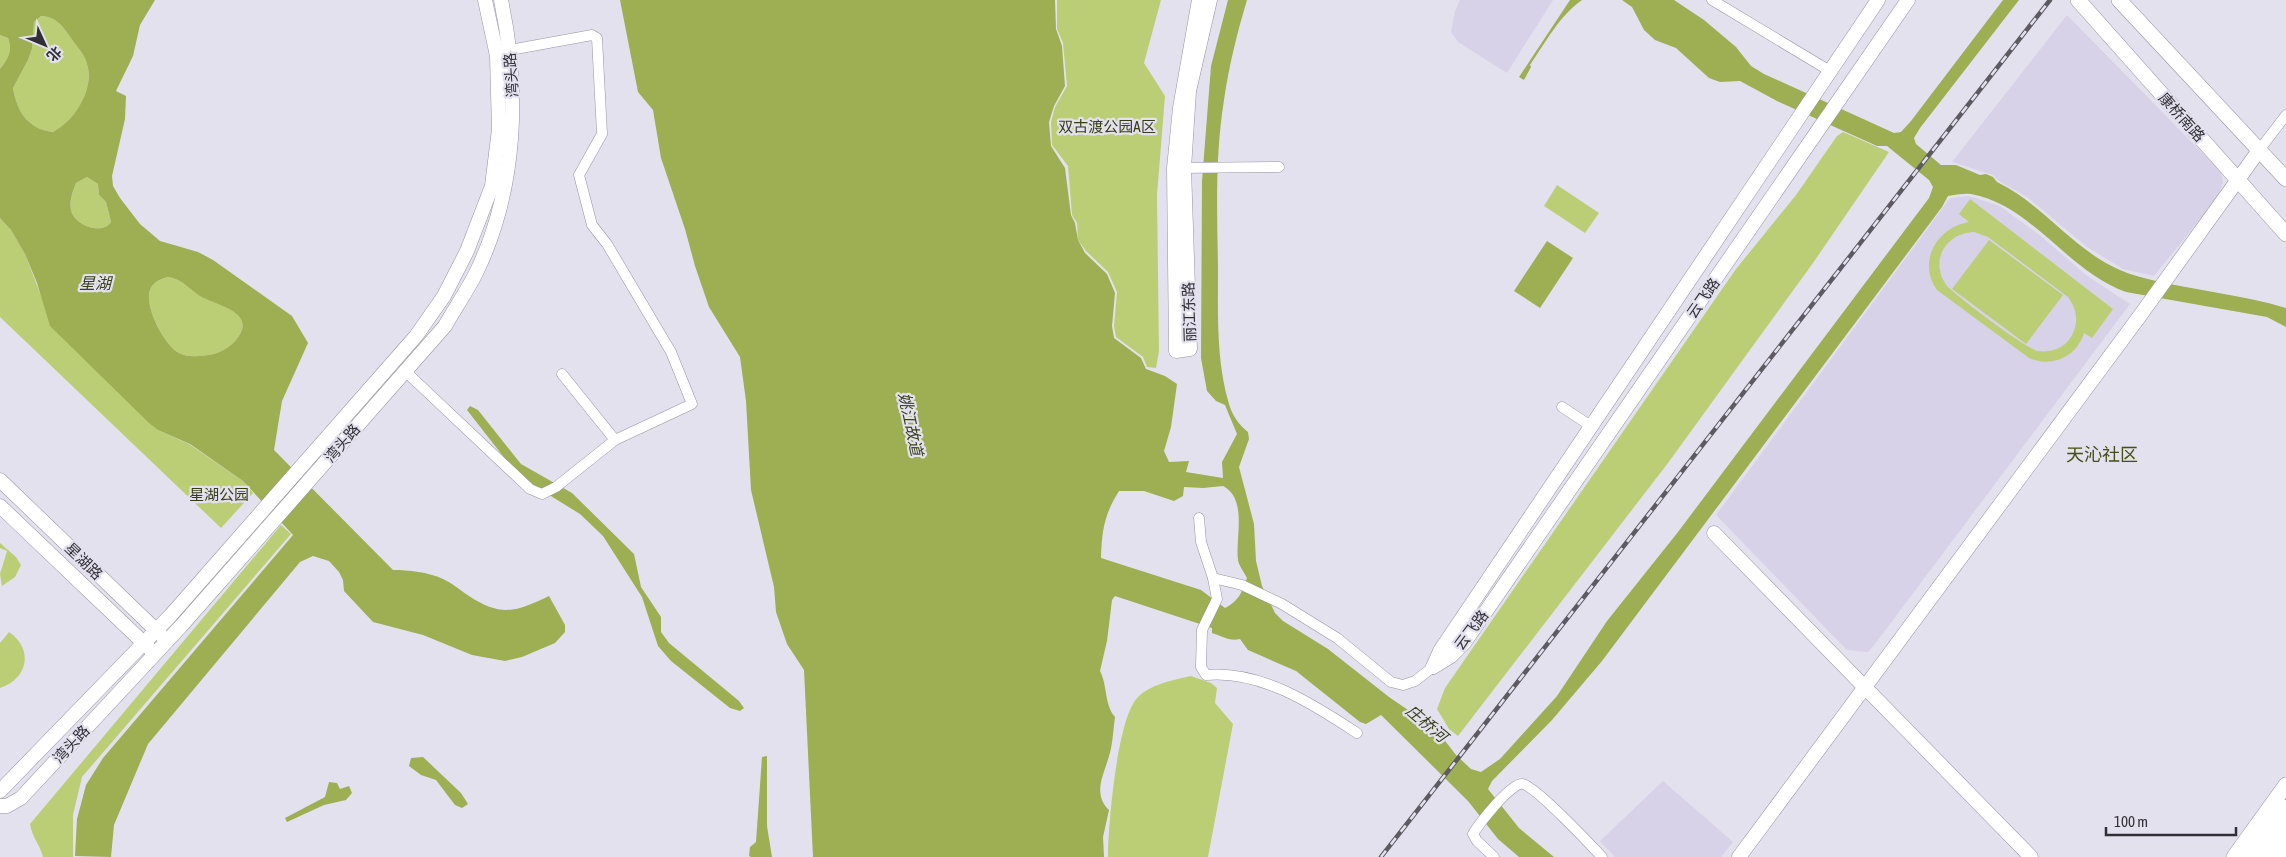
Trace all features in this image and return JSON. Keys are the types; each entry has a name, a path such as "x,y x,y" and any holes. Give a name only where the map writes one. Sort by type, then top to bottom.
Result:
{"highway":[{"path":"2251,857 2286,809"},
{"path":"2266,857 2286,830"}],"main road":[{"name":"湾头路","path":"1,788 18,774 156,630 416,336 444,296 467,251 492,186 499,129 498,56 486,0"},
{"name":"湾头路","path":"3,806 21,798 167,641 445,326 476,272 497,217 510,155 514,93 510,50 501,0"},
{"name":"丽江东路","path":"1199,0 1180,108 1181,168 1190,350 1176,351 1181,168 1189,91 1210,0"},
{"name":"云飞路","path":"1433,667 1440,651 1878,0"},
{"name":"云飞路","path":"1433,667 1450,656 1464,643 1908,0"},
{"name":"康桥南路","path":"2078,0 2286,234"},
{"path":"2119,0 2262,151 2286,179"},
{"path":"1739,857 2262,151"},
{"path":"2262,151 2286,166"},
{"name":"星湖路","path":"0,480 167,641"},
{"name":"星湖路","path":"0,506 155,654"},
{"path":"1714,533 2031,857"},
{"path":"109,610 125,600"},
{"path":"2234,857 2286,785"},
{"path":"1,788 21,798"},
{"path":"2279,857 2286,848"}],"street":[{"path":"1712,0 1827,76"},
{"path":"405,371 530,489 542,494 556,488 615,440 692,404 671,352 607,244 592,225 579,175 602,134 597,38 592,35 510,50"},
{"path":"2262,151 2286,115"},
{"path":"1181,168 1279,167"},
{"path":"562,374 615,440"},
{"path":"1562,407 1591,426"},
{"path":"1199,518 1200,542 1213,578 1217,600 1202,630 1202,667 1206,675 1228,673 1299,697 1357,733"},
{"path":"1213,578 1242,585 1280,603 1337,638 1391,682 1403,686 1415,682 1433,667"},
{"path":"1494,857 1477,841 1474,834 1508,792 1515,785 1522,784 1530,788 1602,857"}],"shaded area":[{"path":"1460,0 1553,0 1507,73 1458,42 1451,32 1455,11"},
{"path":"2067,15 2221,172 2223,182 2218,197 2154,276 2123,269 2087,247 2027,197 1999,181 1993,175 1952,162"},
{"path":"1969,196 2000,206 2041,236 2086,275 2130,304 1875,644 1868,652 1847,650 1716,515 1950,198"},
{"path":"1663,781 1733,842 1721,857 1615,857 1600,841"}],"green space":[{"name":"双古渡公园A区","path":"1057,0 1161,0 1144,63 1165,96 1157,195 1159,351 1156,368 1147,367 1143,357 1116,337 1114,326 1117,292 1108,272 1086,251 1078,240 1077,223 1072,215 1068,166 1052,145 1051,122 1055,107 1067,86 1063,43 1057,29"},
{"path":"41,16 52,18 63,28 85,58 89,73 86,93 76,112 53,132 37,127 25,118 17,105 13,88 32,49 34,22"},
{"path":"0,35 8,38 10,51 0,69"},
{"path":"1843,132 1889,152 1813,263 1668,463 1458,736 1449,729 1437,709 1445,688 1736,269 1796,195 1837,136"},
{"path":"87,177 98,184 99,195 106,202 111,222 107,226 101,228 89,227 77,220 73,215 71,200 76,183"},
{"path":"1557,185 1599,213 1585,233 1544,206"},
{"path":"1970,199 2113,309 2092,338 2084,333 2076,348 2069,354 2054,361 2037,361 2029,358 1937,290 1931,279 1930,257 1940,238 1958,225 1969,222 1959,214","holes":["1974,232 1988,237 2068,297 2075,310 2076,323 2070,338 2059,348 2049,351 2038,351 2031,348 1992,322 1947,286 1942,277 1940,259 1948,243 1955,237"]},
{"name":"星湖公园","path":"0,218 11,230 25,254 43,301 158,430 189,444 243,481 253,493 221,528 0,317"},
{"path":"1989,240 2063,295 2026,344 1952,289"},
{"path":"168,277 181,282 207,299 233,311 239,317 242,323 241,331 233,344 219,352 201,356 186,356 173,349 157,324 149,297 153,285"},
{"path":"281,525 291,534 82,777 73,815 73,857 43,857 30,824"},
{"path":"0,543 16,557 21,565 15,577 2,586 0,574 7,551 0,548"},
{"path":"9,632 22,647 25,655 24,663 22,671 17,678 0,688 0,643"},
{"path":"1191,676 1211,683 1217,688 1215,703 1233,724 1208,857 1108,857 1115,773 1124,726 1131,708 1138,697 1149,689 1163,683"}],"water":[{"name":"星湖","path":"0,0 155,0 140,25 133,56 116,91 126,96 125,119 112,176 113,186 140,224 160,241 198,252 213,260 292,316 308,343 282,401 274,450 393,570 418,572 437,577 450,582 480,603 500,609 518,609 549,596 565,625 565,632 555,643 522,657 505,661 472,655 423,635 373,622 344,591 343,580 339,572 329,561 313,556 300,562 148,744 114,825 111,857 75,856 77,819 86,785 103,758 293,535 243,481 190,444 158,430 149,423 50,326 37,283 25,254 11,230 0,218 0,69 7,58 10,47 8,38 0,35","holes":["41,16 52,18 63,28 85,58 89,73 86,93 76,112 53,132 37,127 25,118 17,105 13,88 32,49 34,22","87,177 98,184 99,195 106,202 111,222 107,226 101,228 89,227 77,220 73,215 71,203 76,183","168,277 177,280 200,296 233,311 242,323 241,331 235,341 223,350 208,355 186,356 173,349 162,334 150,305 150,290 157,281"]},
{"path":"620,0 1055,0 1056,29 1062,46 1065,86 1054,106 1049,122 1051,146 1065,168 1071,215 1075,223 1078,240 1085,253 1107,274 1115,293 1112,326 1114,338 1141,358 1146,369 1165,376 1177,384 1171,427 1164,451 1169,462 1189,461 1186,472 1223,478 1222,462 1237,434 1225,405 1216,401 1207,391 1201,358 1202,181 1211,66 1228,0 1247,0 1228,75 1219,142 1217,205 1218,319 1222,371 1229,404 1236,419 1248,432 1249,439 1239,467 1254,524 1256,561 1262,586 1275,613 1283,621 1328,649 1389,697 1436,729 1456,755 1471,769 1481,772 1500,759 1557,696 1607,621 1678,532 1929,198 1933,187 1929,180 1887,146 1877,146 1777,101 1740,81 1720,82 1709,78 1676,48 1655,40 1644,30 1632,7 1622,0 1674,0 1704,20 1736,47 1751,66 1764,74 1894,133 1901,132 1911,121 2003,0 2019,0 1920,128 1914,138 1916,144 1941,165 1956,165 1980,175 1986,174 1993,177 1997,182 2029,202 2087,251 2120,270 2156,281 2286,308 2286,327 2267,317 2126,292 2105,282 2085,269 2013,211 1993,201 1971,194 1948,196 1942,207 1602,661 1552,720 1492,781 1488,789 1519,828 1554,857 1519,857 1498,839 1468,801 1381,715 1366,724 1360,722 1296,671 1248,650 1240,639 1226,638 1212,633 1212,628 1115,596 1112,600 1107,641 1100,671 1109,707 1115,717 1111,747 1100,790 1104,804 1109,810 1103,837 1104,857 813,857 804,670 787,644 776,612 774,587 751,490 746,401 740,357 709,307 661,158 653,110 638,92","holes":["1223,486 1231,492 1238,509 1238,560 1247,578 1239,596 1225,608 1201,590 1101,558 1105,523 1119,491 1144,491 1174,501 1183,496 1184,487"]},
{"path":"1570,0 1582,0 1567,13 1553,30 1530,65 1531,67 1524,80 1519,77"},
{"path":"1547,241 1573,258 1540,308 1514,291"},
{"path":"470,406 478,410 521,464 572,493 634,554 641,587 661,617 661,632 669,643 739,701 744,708 740,711 730,708 671,661 658,646 642,597 603,536 580,514 525,480 510,465 467,410"},
{"path":"767,756 767,826 772,857 751,857 749,856 750,847 756,842 762,757"},
{"path":"423,757 461,793 468,804 462,808 455,805 436,780 421,775 409,766 411,758"},
{"path":"329,782 337,783 340,789 349,786 352,793 346,800 324,805 287,822 285,818 325,797"}],"railway":[{"path":"1381,857 2050,0"}],"district":[{"name":"天沁社区","path":"2102,454"}],"water label":[{"name":"姚江故道","path":"911,424"},
{"name":"庄桥河","path":"1427,723"}]}
